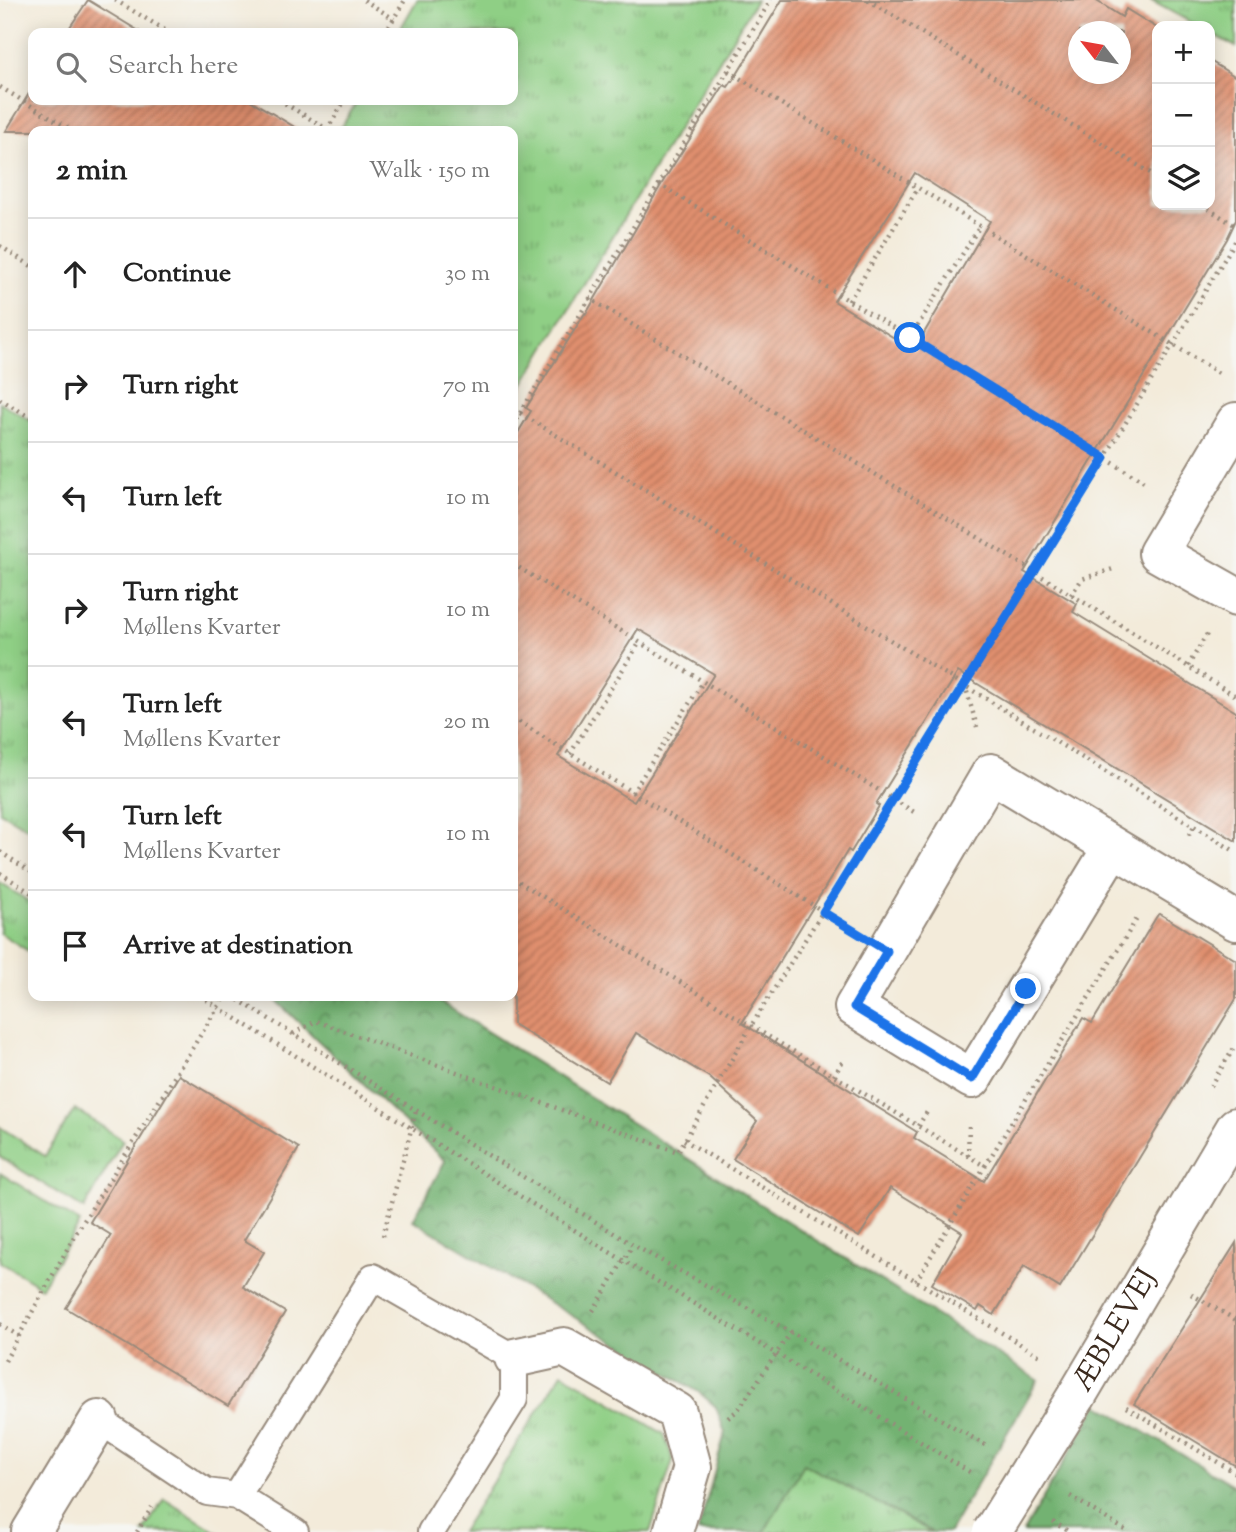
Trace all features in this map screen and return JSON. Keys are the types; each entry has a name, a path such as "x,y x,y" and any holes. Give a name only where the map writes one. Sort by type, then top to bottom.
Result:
{"street":[{"path":"1236,422 1158,553 1236,597"},
{"path":"1112,848 972,1079 854,1007 991,773 1236,921"},
{"name":"ÆBLEVEJ","path":"992,1532 1236,1127"},
{"path":"514,1358 564,1347 677,1412 692,1467 673,1532"},
{"path":"31,1532 99,1420"}],"lane":[{"path":"237,1496 373,1277 514,1358 514,1399 431,1532"},
{"path":"99,1420 207,1492 237,1496 295,1532"}],"path":[{"path":"115,0 162,28"},
{"path":"364,0 394,19"},
{"path":"388,28 405,0"},
{"path":"518,416 771,0"},
{"path":"868,0 1152,174"},
{"path":"728,71 1226,378"},
{"path":"0,87 28,104"},
{"path":"30,105 65,126"},
{"path":"287,105 321,126"},
{"path":"329,126 342,105"},
{"path":"659,184 1105,458"},
{"path":"849,301 918,188"},
{"path":"1210,210 1236,226"},
{"path":"910,338 980,226"},
{"path":"293,1034 316,1021 678,1152 751,1026 1035,573 1236,240"},
{"path":"0,246 28,264"},
{"path":"589,298 1236,695"},
{"path":"0,399 28,416"},
{"path":"520,413 1236,852"},
{"path":"518,567 894,800"},
{"path":"570,754 640,642"},
{"path":"632,793 703,681"},
{"path":"518,721 887,951"},
{"path":"0,852 28,870"},
{"path":"0,873 28,891"},
{"path":"518,881 751,1026"},
{"path":"208,1001 624,1261 976,1476"},
{"path":"5,1361 75,1235 222,1001"},
{"path":"240,1001 634,1245 791,1332 985,1445"},
{"path":"373,1277 416,1111"},
{"path":"684,1140 1040,1356"},
{"path":"916,1281 985,1166"},
{"path":"569,1350 634,1245"},
{"path":"0,1324 19,1336"},
{"path":"738,1410 791,1332"},
{"path":"1080,1390 1236,1473"},
{"path":"1067,1494 1128,1532"},
{"path":"1047,1518 1070,1532"}],"green space":[{"path":"417,0 756,0 518,393 518,126 342,126 355,105 518,105 518,28 401,28"},
{"path":"1150,0 1236,0 1236,47 1215,36 1215,21 1189,21"},
{"path":"0,402 28,419 28,828 0,812"},
{"path":"0,883 28,901 28,951 0,933"},
{"path":"276,1001 439,1001 1038,1380 949,1532 932,1532 804,1464 764,1532 698,1532 725,1433 716,1407 700,1393 413,1220 445,1161"},
{"path":"75,1109 123,1140 84,1209 0,1157 0,1127 45,1156"},
{"path":"0,1173 80,1223 41,1287 0,1262"},
{"path":"562,1373 664,1434 673,1460 650,1532 461,1532"},
{"path":"1098,1404 1236,1487 1236,1532 1023,1532"},
{"path":"803,1463 932,1532 764,1532"},
{"path":"164,1499 217,1532 143,1532"}],"building":[{"path":"88,0 134,28 69,28"},
{"path":"782,0 1095,0 1122,17 1126,9 1152,25 1152,210 1215,210 1215,64 1236,77 1236,220 1024,572 1077,604 1073,612 1236,712 1236,841 958,672 876,804 879,806 851,852 848,850 742,1023 917,1132 914,1138 984,1181 1083,1018 1092,1023 1157,916 1160,914 1236,960 1236,999 1060,1288 1024,1266 994,1315 980,1306 977,1311 932,1284 962,1232 890,1188 859,1237 733,1159 757,1121 709,1077 636,1033 607,1082 513,1024 513,1001 518,1001 518,433 531,411 526,408 586,314 664,180 724,85 728,87","holes":["915,173 990,221 914,350 834,301","638,629 714,674 634,802 558,756"]},
{"path":"28,95 28,105 258,105 293,126 28,126 28,131 6,131"},
{"path":"179,1075 299,1148 244,1240 264,1252 243,1287 285,1312 228,1406 66,1308 111,1235 90,1222"},
{"path":"1236,1243 1236,1466 1134,1404"}],"route":[{"path":"910,338 1105,458 823,912 887,951 854,1007 972,1079 1026,989"}]}
